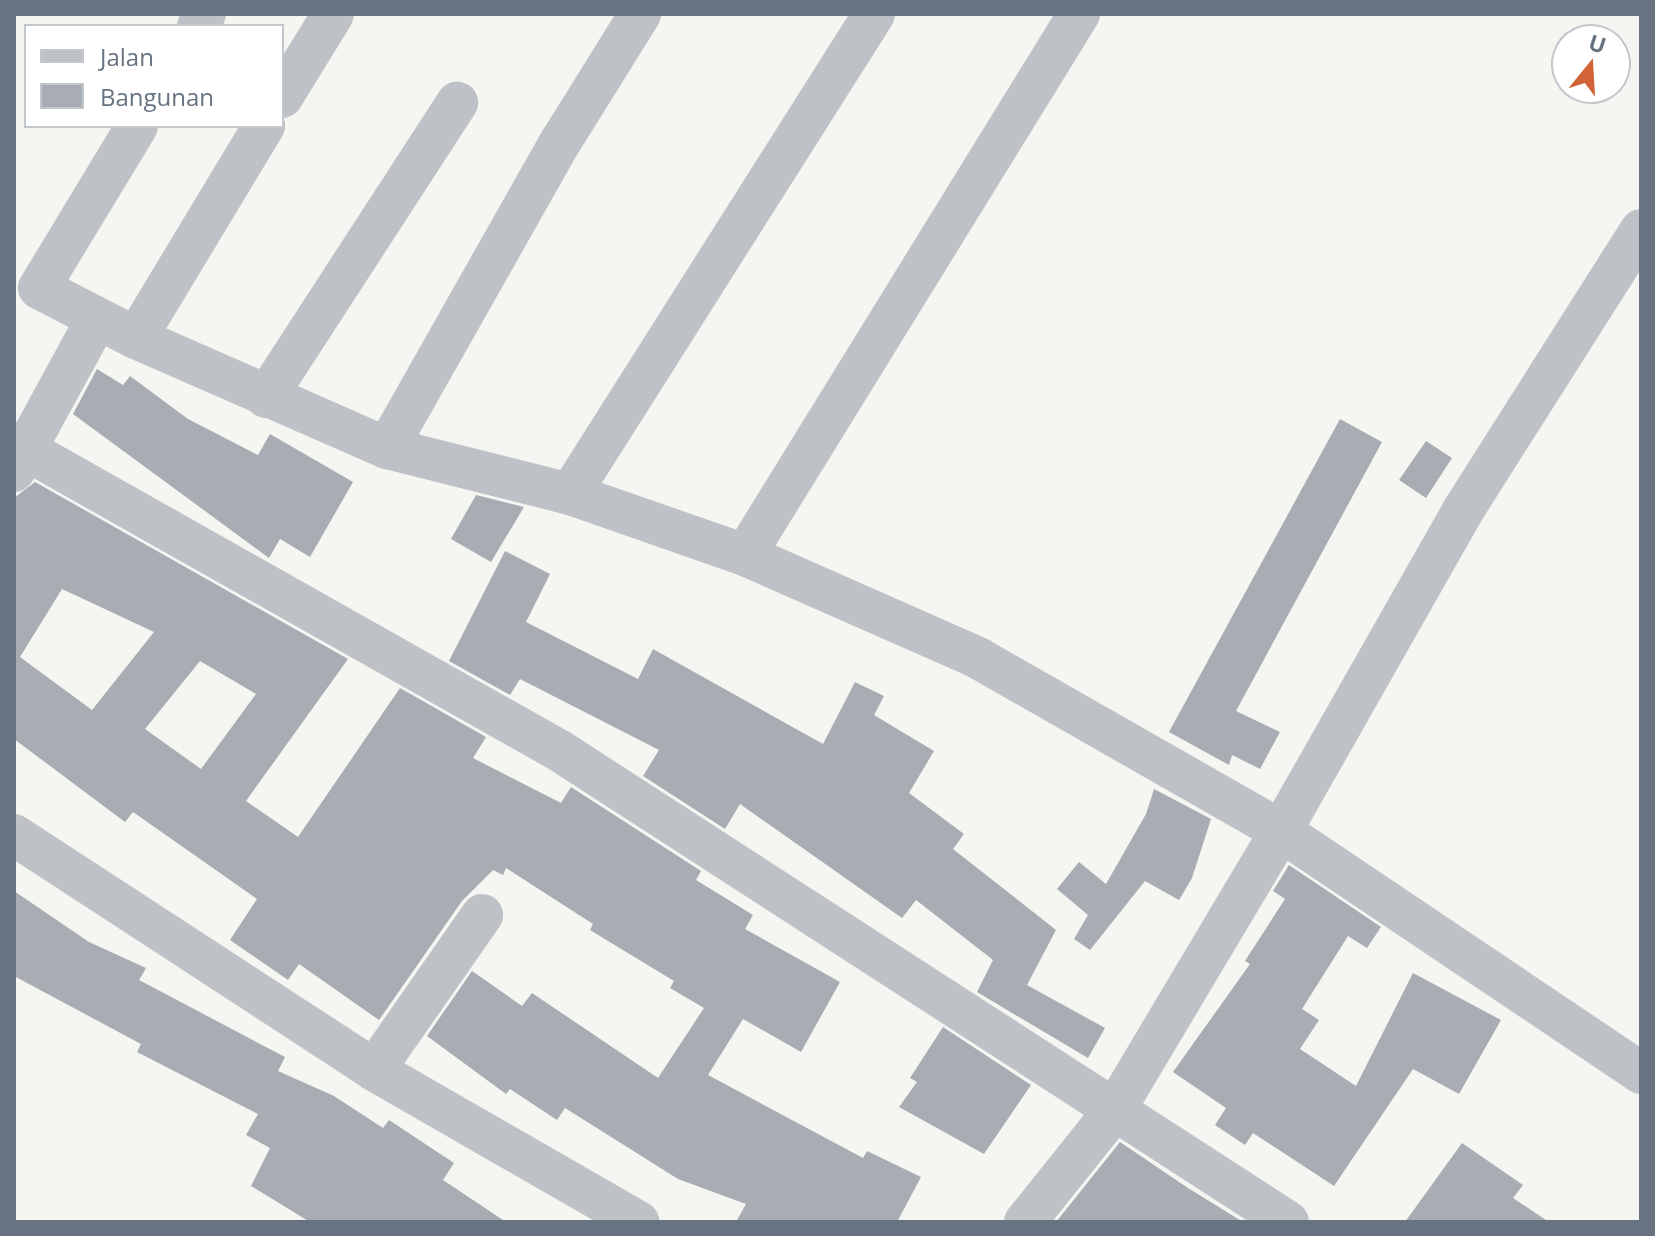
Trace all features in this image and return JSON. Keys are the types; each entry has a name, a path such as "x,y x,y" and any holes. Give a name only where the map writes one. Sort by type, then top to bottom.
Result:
{"street":[{"path":"284,94 333,14"},
{"path":"387,448 561,141 640,14"},
{"path":"570,494 874,14"},
{"path":"745,555 1079,14"},
{"path":"266,397 457,103"},
{"path":"136,128 39,288 136,338 387,448 570,494 745,555 978,658 1281,831 1641,1073"},
{"path":"136,338 263,128"},
{"path":"1025,1222 1114,1111 1281,831 1462,512 1641,230"},
{"path":"97,319 18,454 560,751 1288,1222"},
{"path":"14,835 374,1070 638,1222"},
{"path":"374,1070 482,915"}],"building":[{"path":"97,369 123,385 130,376 188,419 258,455 270,434 353,482 310,557 280,539 269,558 73,414"},
{"path":"1340,419 1382,442 1236,711 1280,732 1260,769 1232,755 1229,765 1169,732"},
{"path":"1426,441 1452,458 1426,498 1399,480"},
{"path":"35,482 348,659 246,801 298,837 400,688 486,737 473,758 561,803 571,787 701,871 696,880 753,915 745,929 840,982 801,1052 743,1019 708,1075 863,1158 867,1151 921,1177 897,1222 736,1222 746,1204 678,1179 565,1108 557,1120 510,1089 506,1094 427,1036 472,971 522,1006 532,993 658,1078 704,1008 670,988 674,981 590,930 593,924 506,868 503,875 493,870 462,901 379,1020 299,964 288,980 230,940 257,899 133,812 125,822 14,739 14,498","holes":["62,589 154,632 92,710 20,657","200,661 256,694 201,769 145,729"]},
{"path":"476,495 524,507 491,562 451,539"},
{"path":"505,551 550,574 526,622 638,679 653,649 823,744 855,682 884,696 874,715 934,751 909,793 964,834 953,849 1056,930 1027,985 1105,1028 1088,1058 977,992 993,960 916,900 902,918 740,804 725,829 643,776 659,750 520,679 510,695 449,661"},
{"path":"1154,789 1211,819 1192,878 1179,900 1145,881 1090,950 1074,939 1088,915 1057,889 1079,862 1106,884 1146,814"},
{"path":"1289,865 1381,927 1367,948 1348,936 1302,1009 1319,1020 1300,1049 1356,1086 1413,973 1501,1020 1459,1094 1413,1069 1334,1186 1253,1133 1245,1145 1215,1125 1226,1108 1173,1072 1250,964 1245,961 1285,899 1273,891"},
{"path":"14,891 89,942 146,968 139,980 285,1057 278,1071 334,1096 383,1128 389,1120 454,1163 443,1180 506,1222 310,1222 251,1186 270,1148 246,1135 258,1114 137,1052 141,1044 14,976"},
{"path":"943,1027 1031,1085 984,1154 899,1107 917,1082 910,1078"},
{"path":"1120,1142 1188,1188 1243,1222 1056,1222"},
{"path":"1462,1143 1523,1185 1513,1198 1549,1222 1405,1222"}]}
